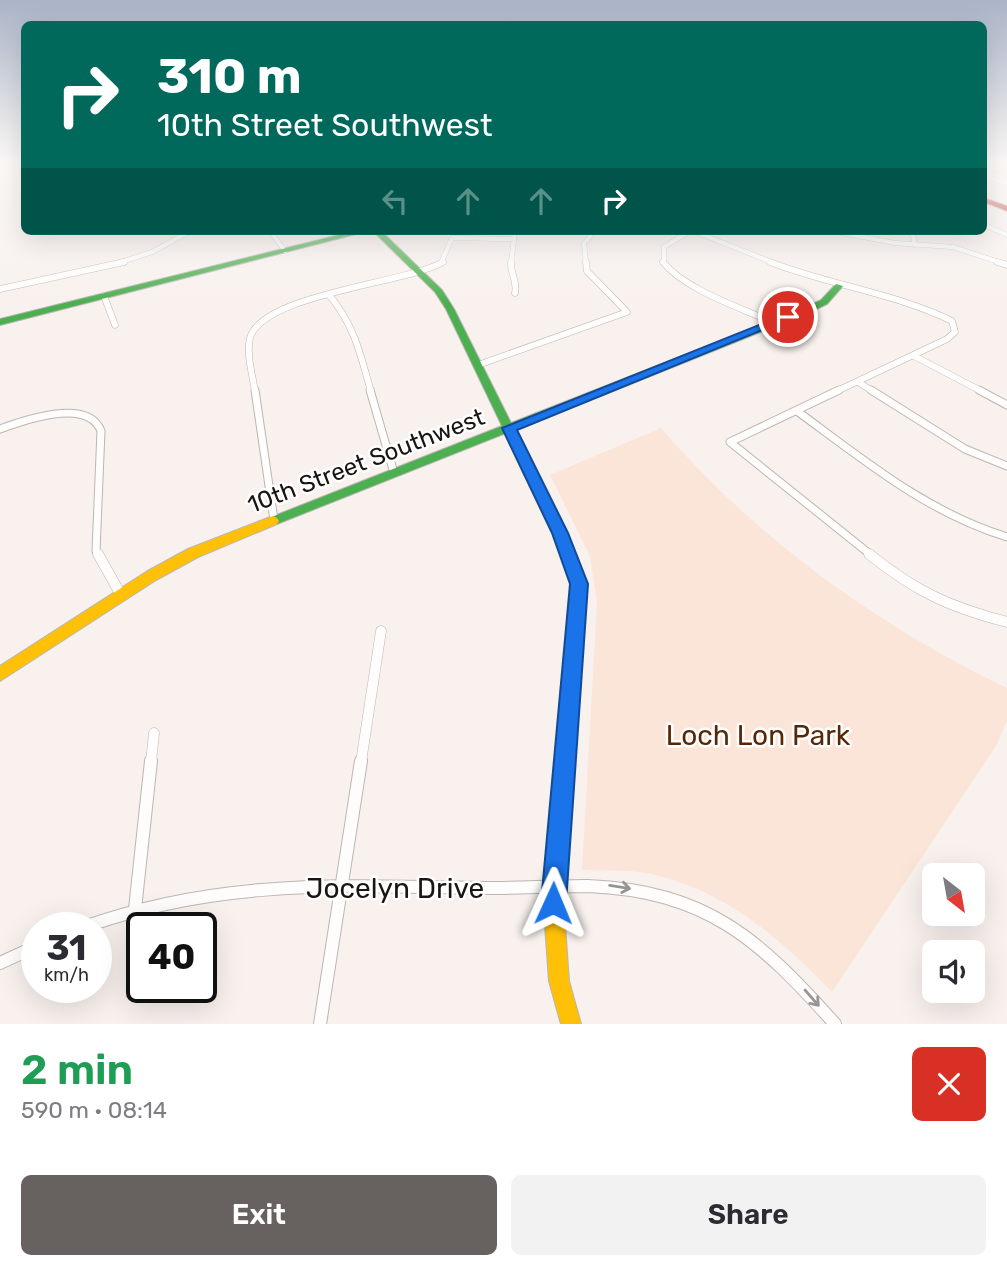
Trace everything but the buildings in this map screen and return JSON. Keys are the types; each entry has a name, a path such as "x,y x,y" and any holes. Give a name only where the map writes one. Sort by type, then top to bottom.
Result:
{"street":[{"path":"987,226 1007,234"},
{"path":"0,289 135,257 171,244 185,235"},
{"path":"273,235 285,251"},
{"path":"0,321 348,235"},
{"path":"381,235 438,290 450,309 560,533 579,584 552,888 559,981 571,1024"},
{"path":"274,520 250,341 254,330 276,313 444,262 452,238 514,235 510,270 517,286 515,293"},
{"path":"478,365 627,310 605,293 587,271 584,244 591,235"},
{"path":"684,235 664,247 663,260 669,270 774,323"},
{"path":"701,235 801,274 839,286 919,304 952,321 955,327 953,334 914,356 738,436 731,444 904,582 958,609 1007,622"},
{"path":"858,235 953,247 1007,265"},
{"path":"913,235 915,244"},
{"name":"10th Street Southwest","path":"0,674 121,595 193,553 819,305 839,286"},
{"path":"329,295 345,313 354,329 394,473"},
{"path":"104,296 115,325"},
{"path":"914,356 1007,405"},
{"path":"858,382 965,449 1007,466"},
{"path":"797,411 939,511 968,525 1007,537"},
{"path":"0,429 71,414 85,415 98,423 100,431 96,551 121,595"},
{"path":"320,1024 381,631"},
{"path":"135,909 154,733"},
{"name":"Jocelyn Drive","path":"112,917 135,909 207,893 342,887 552,888 614,885 685,902 710,914 779,963 835,1024"},
{"path":"0,963 21,953"}],"green space":[{"name":"Loch Lon Park","path":"661,428 737,506 820,576 911,636 1007,688 1007,721 996,746 832,992 772,935 704,892 643,872 582,870 597,602 590,556 550,475"}],"traffic: fast":[{"path":"0,322 348,235"},
{"path":"381,235 438,290 450,309 560,533 579,584 552,888 555,925"},
{"path":"273,521 803,312 824,302 839,286"}],"traffic: slow":[{"path":"0,674 151,576 193,553 273,521"},
{"path":"555,925 559,981 571,1024"}],"route":[{"path":"553,903 552,888 579,584 560,533 509,428 788,317"}]}
